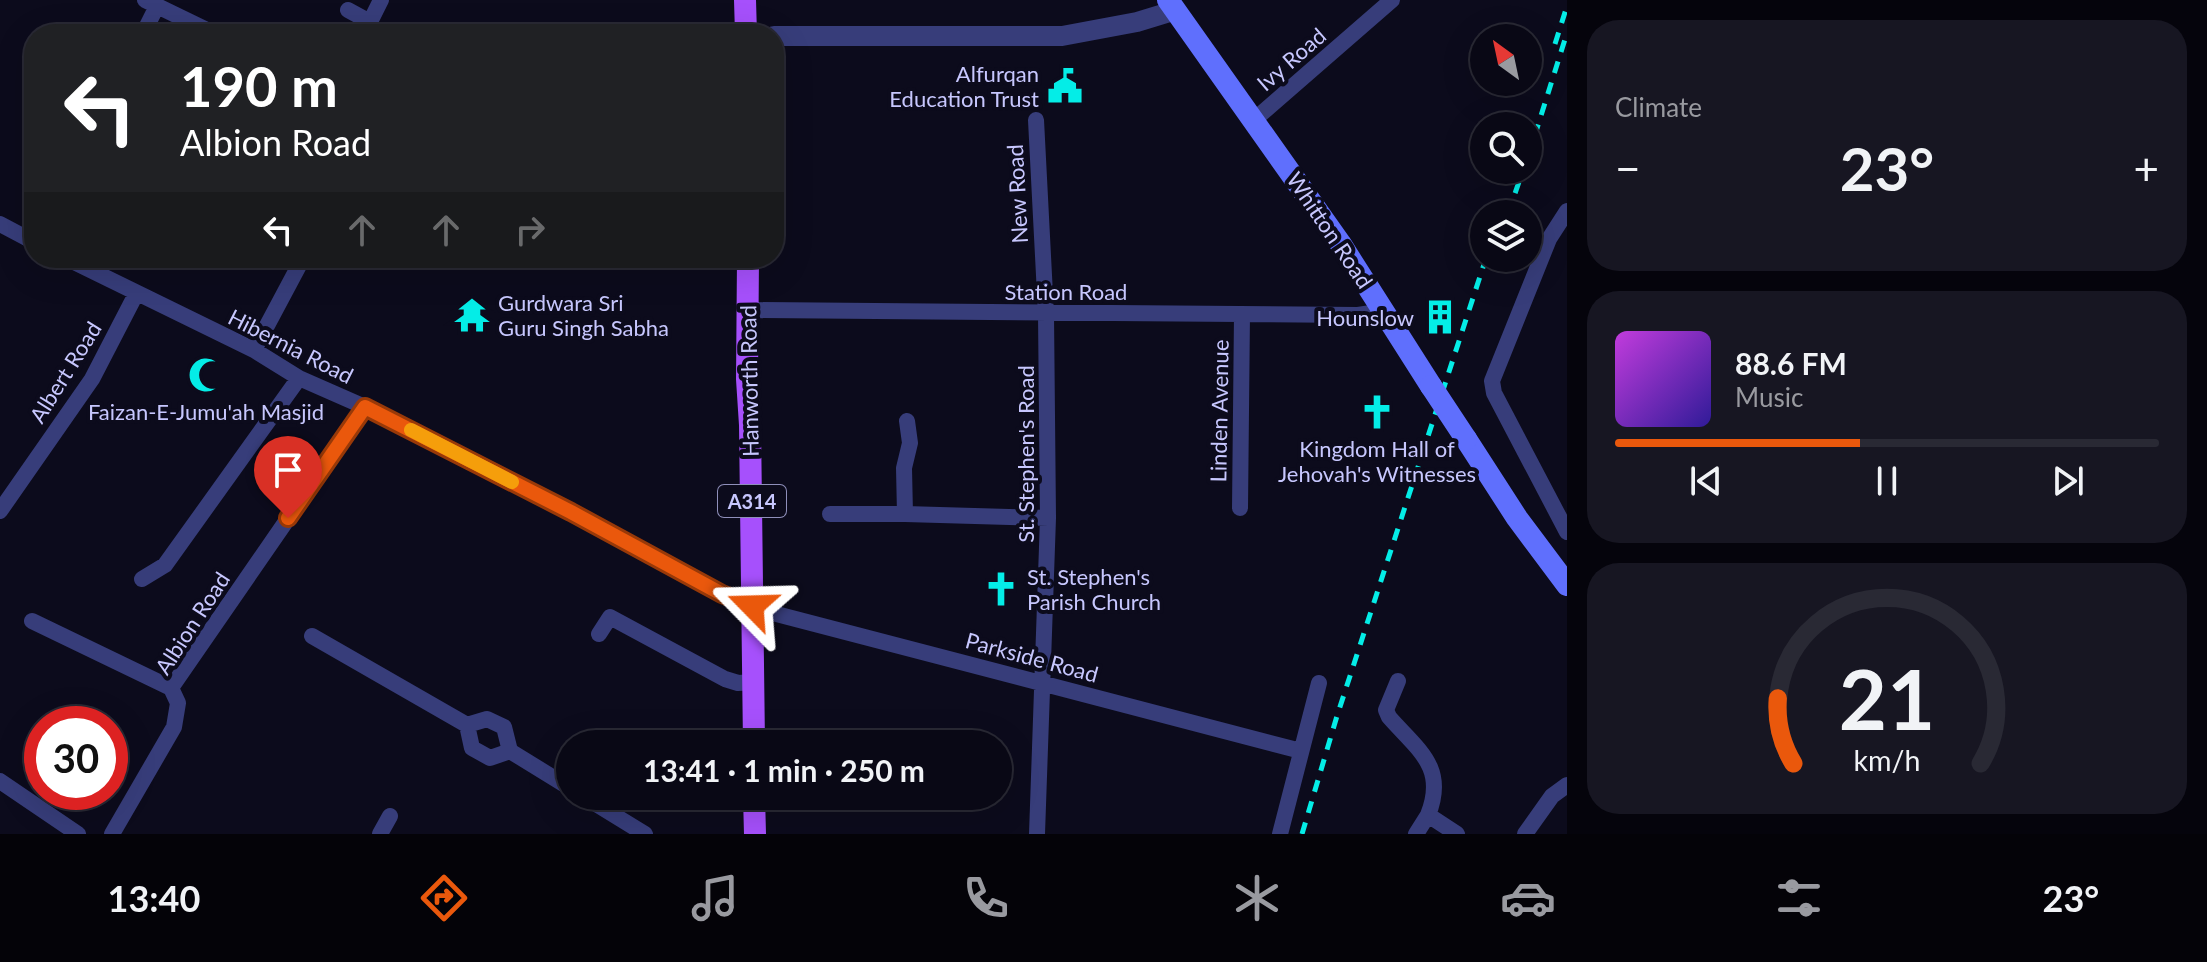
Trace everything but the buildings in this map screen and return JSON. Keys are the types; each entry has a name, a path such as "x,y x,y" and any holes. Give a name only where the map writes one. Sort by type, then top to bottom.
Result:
{"main road":[{"path":"745,0 746,24"},
{"name":"Whitton Road","path":"1170,5 1254,120 1384,311 1517,518 1567,585"},
{"name":"Hanworth Road","path":"748,268 754,730"},
{"path":"754,810 755,834"}],"street":[{"path":"369,24 381,0"},
{"name":"Ivy Road","path":"1254,120 1392,0"},
{"path":"146,24 151,3 194,24"},
{"path":"784,36 1062,36 1137,22 1170,5"},
{"path":"348,10 363,24"},
{"name":"New Road","path":"1036,120 1046,314"},
{"path":"1567,211 1549,239 1492,381 1494,393 1567,532"},
{"path":"0,224 24,237"},
{"name":"Hibernia Road","path":"85,268 254,350 299,378 365,407 571,512 722,594 752,606"},
{"path":"254,350 298,268"},
{"name":"Albert Road","path":"0,511 92,379 136,294"},
{"name":"Station Road","path":"747,310 1358,315 1384,311"},
{"name":"St. Stephen's Road","path":"1037,834 1048,518 1046,314"},
{"name":"Linden Avenue","path":"1240,508 1242,314"},
{"path":"142,579 165,565 299,378"},
{"name":"Albion Road","path":"112,834 174,727 178,703 171,688 365,407"},
{"path":"905,514 904,468 910,443 907,421"},
{"path":"830,514 1048,518"},
{"name":"Parkside Road","path":"752,606 1301,751"},
{"path":"599,634 610,617 725,679 738,683 754,682"},
{"path":"32,621 171,688"},
{"path":"312,636 467,725 487,719 504,727 510,751 556,779"},
{"path":"1398,681 1386,710 1427,759 1434,773 1433,803 1416,834"},
{"path":"1280,834 1319,683"},
{"path":"467,725 472,748 490,758 510,751"},
{"path":"0,781 78,834"},
{"path":"1525,834 1537,813 1567,785"},
{"path":"606,810 645,834"},
{"path":"1428,815 1457,834"},
{"path":"380,834 390,816"}],"railway":[{"path":"1555,44 1567,6"},
{"path":"1542,112 1567,33"},
{"path":"1513,200 1518,184"},
{"path":"1302,834 1337,716 1481,272"}],"slow traffic":[{"path":"411,430 512,482"}],"place":[{"name":"Alfurqan Education Trust","path":"1065,86"},
{"name":"Gurdwara Sri Guru Singh Sabha","path":"472,315"},
{"name":"Hounslow","path":"1440,317"},
{"name":"Faizan-E-Jumu'ah Masjid","path":"206,375"},
{"name":"Kingdom Hall of Jehovah's Witnesses","path":"1377,412"},
{"name":"St. Stephen's Parish Church","path":"1001,589"}],"route":[{"path":"288,518 365,407 571,512 722,594 752,606"}]}
